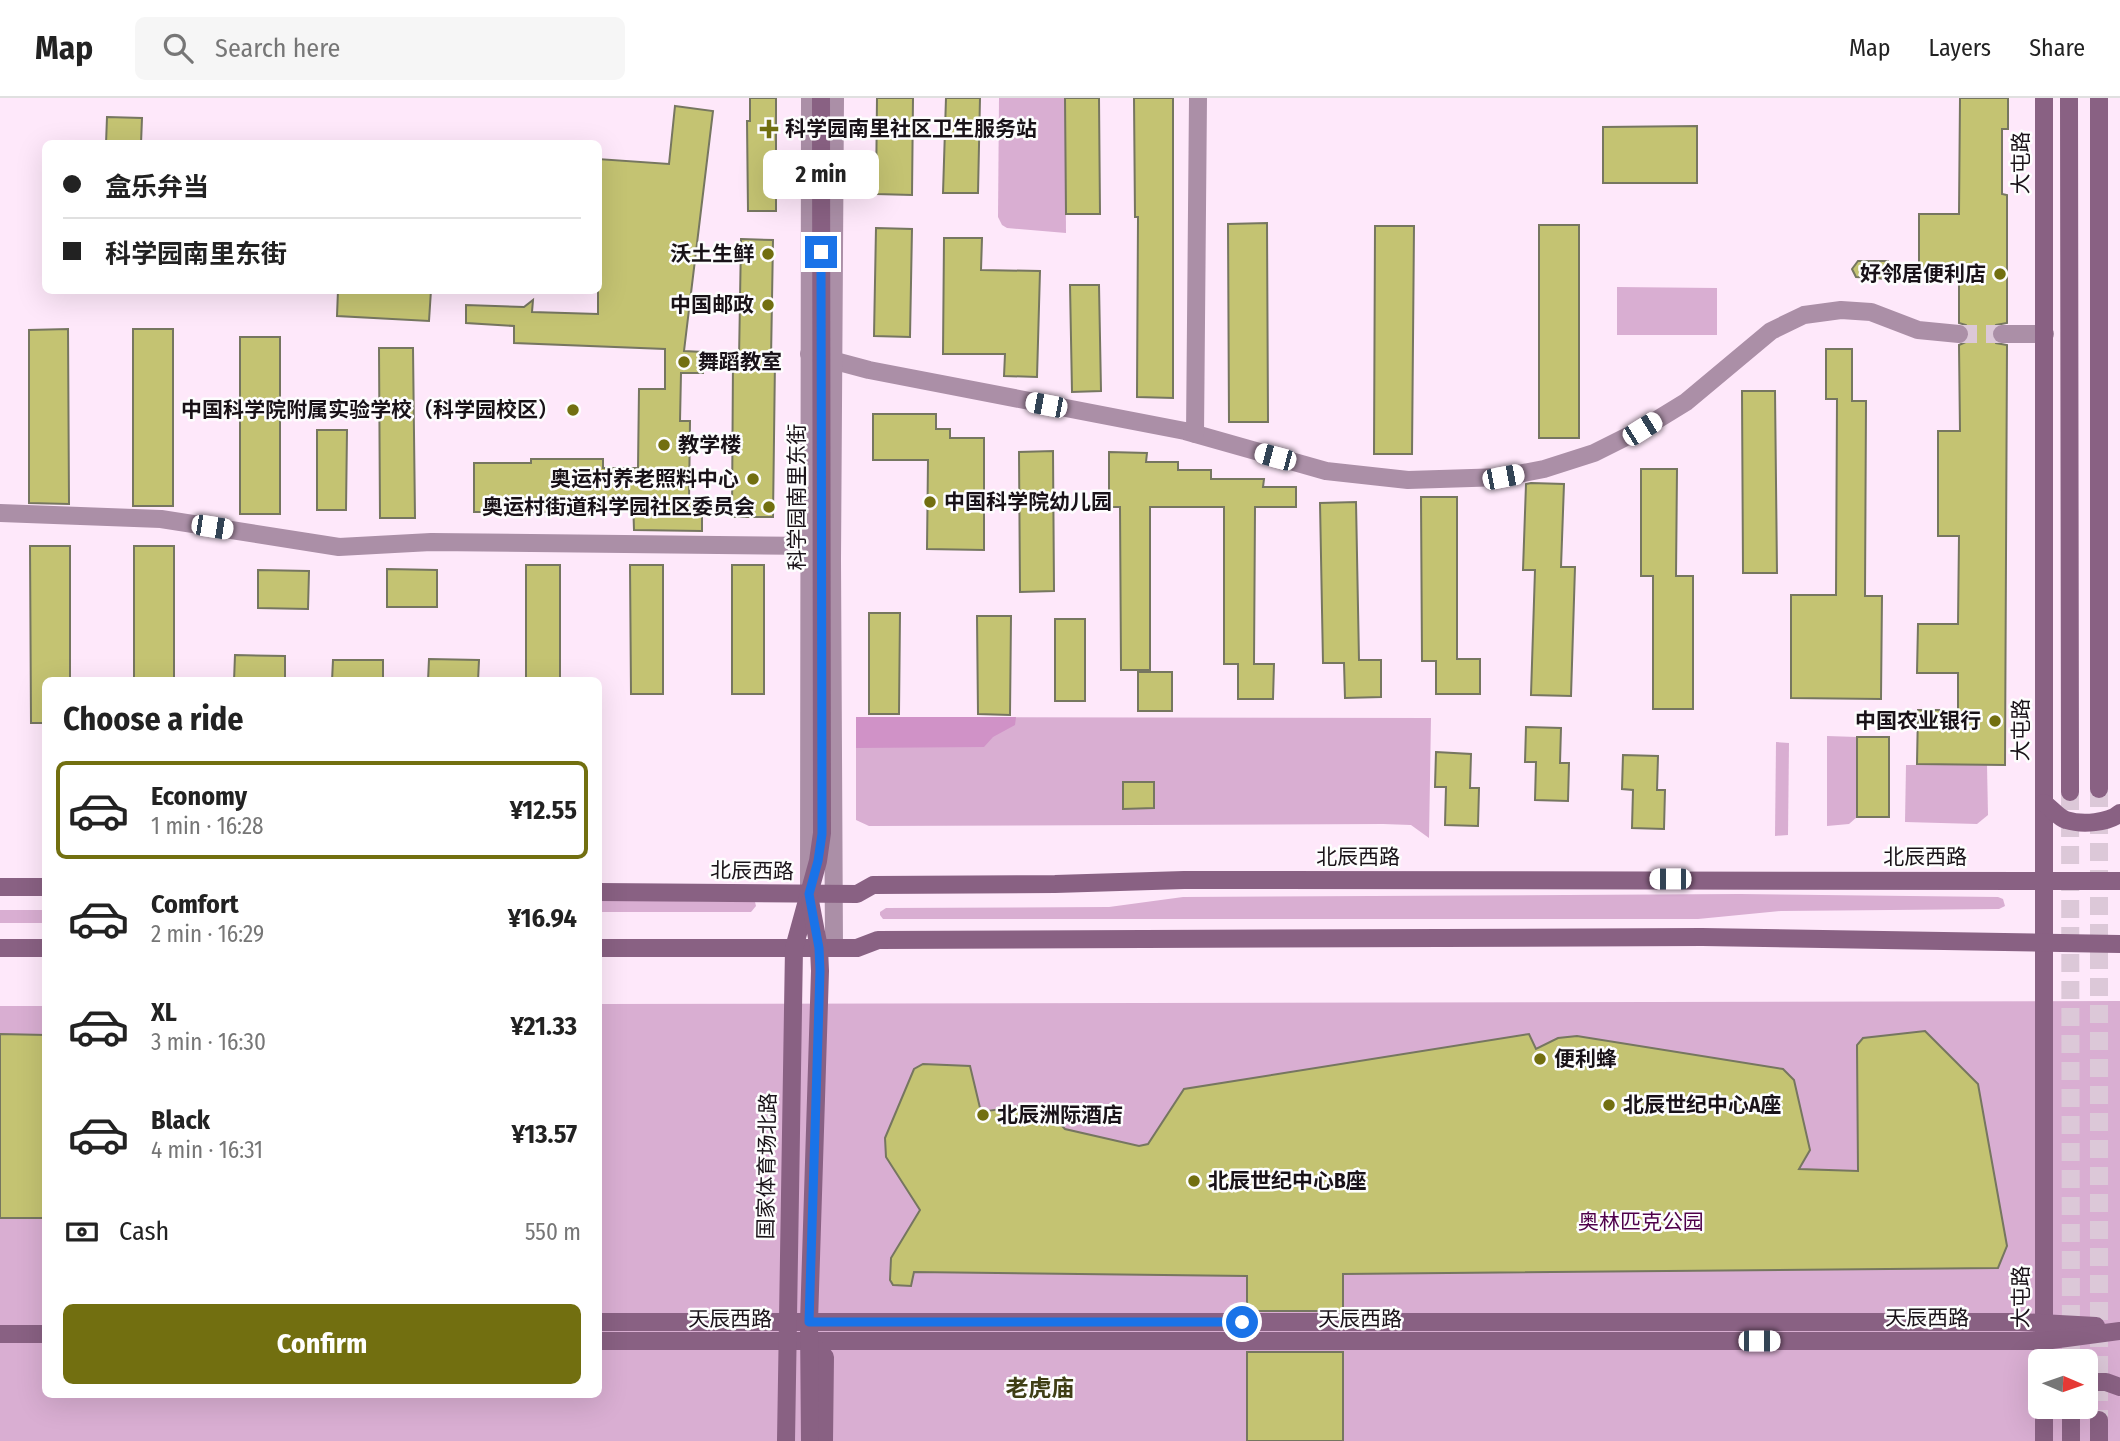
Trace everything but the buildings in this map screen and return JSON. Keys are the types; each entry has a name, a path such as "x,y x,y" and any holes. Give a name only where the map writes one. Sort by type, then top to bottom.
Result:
{"street":[{"path":"810,98 821,357"},
{"name":"科学园南里东街","path":"809,894 822,834 821,98"},
{"path":"821,357 835,98"},
{"path":"1195,434 1198,98"},
{"name":"大屯路","path":"2044,98 2044,1349"},
{"path":"2069,98 2070,792"},
{"path":"2099,98 2099,789"},
{"path":"821,357 869,370 1195,434 1326,471 1408,480 1503,477 1544,469 1594,453 1642,429 1686,402 1771,331 1804,316 1841,310 1871,312 1918,331 1959,334"},
{"path":"2001,334 2045,334"},
{"path":"0,513 161,519 339,547 431,542 820,546 834,894 813,948"},
{"path":"2044,803 2065,820 2087,822 2113,819 2120,813"},
{"name":"北辰西路","path":"602,892 857,894 873,885 1184,880 2120,881"},
{"path":"0,887 42,887"},
{"path":"809,894 813,948 810,1441"},
{"path":"602,948 857,948 878,940 1702,937 2120,944"},
{"path":"0,948 42,948"},
{"name":"国家体育场北路","path":"786,1441 786,1323 813,948"},
{"name":"天辰西路","path":"602,1322 2044,1322 2120,1330"},
{"name":"天辰西路","path":"602,1341 2044,1341 2120,1330"},
{"path":"0,1334 42,1334"},
{"path":"809,1342 825,1357 824,1441"},
{"path":"2098,1382 2120,1387"},
{"path":"2044,1419 2044,1441"},
{"path":"2071,1419 2071,1441"},
{"path":"2099,1420 2099,1441"}],"green space":[{"path":"999,98 1065,98 1066,233 1007,228 998,217"},
{"path":"1617,287 1717,288 1717,335 1617,335"},
{"path":"856,717 1431,718 1429,838 1411,825 1383,824 869,826 856,820"},
{"path":"1827,736 1857,737 1857,817 1849,824 1827,826"},
{"path":"1776,742 1789,743 1788,835 1775,836"},
{"path":"1906,765 1987,765 1988,815 1977,824 1905,822"},
{"path":"1740,894 1998,897 2003,899 2005,906 1999,909 1781,911 1698,919 883,919 880,915 886,908 1109,907 1183,897"},
{"path":"602,900 755,902 756,906 751,912 602,912"},
{"path":"0,910 42,910 42,923 0,923"},
{"name":"奥林匹克公园","path":"2120,1001 2120,1441 0,1441 0,1006 42,1006 42,1398 602,1398 602,1004"}],"shaded area":[{"path":"856,717 1016,717 1015,725 993,737 984,747 856,748"}],"tunnel":[{"path":"1959,334 2002,334"},
{"path":"2099,789 2099,1420"},
{"path":"2070,792 2071,1349"}],"place":[{"name":"科学园南里社区卫生服务站","path":"769,129"},
{"name":"沃土生鲜","path":"768,254"},
{"name":"好邻居便利店","path":"2000,274"},
{"name":"中国邮政","path":"768,305"},
{"name":"舞蹈教室","path":"684,362"},
{"name":"中国科学院附属实验学校（科学园校区）","path":"573,410"},
{"name":"教学楼","path":"664,445"},
{"name":"奥运村养老照料中心","path":"753,479"},
{"name":"中国科学院幼儿园","path":"930,502"},
{"name":"奥运村街道科学园社区委员会","path":"769,507"},
{"name":"中国农业银行","path":"1995,721"},
{"name":"便利蜂","path":"1540,1059"},
{"name":"北辰世纪中心A座","path":"1609,1105"},
{"name":"北辰洲际酒店","path":"983,1115"},
{"name":"北辰世纪中心B座","path":"1194,1181"}],"district":[{"name":"老虎庙","path":"1040,1388"}],"route":[{"path":"821,252 822,834 809,894 819,948 820,971 809,1322 1242,1322"}]}
